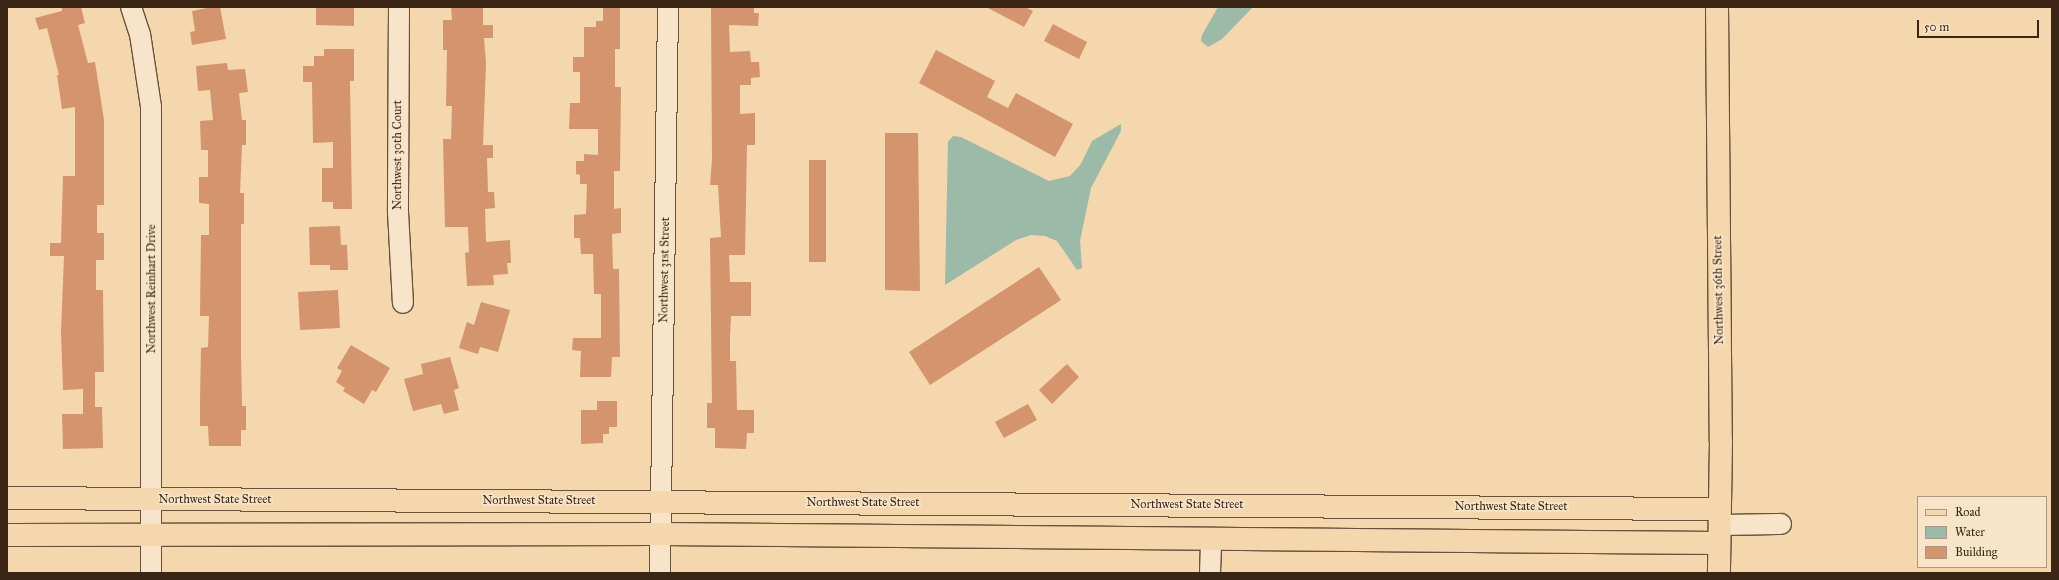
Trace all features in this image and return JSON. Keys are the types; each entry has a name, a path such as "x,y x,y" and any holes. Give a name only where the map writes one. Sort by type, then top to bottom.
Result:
{"main road":[{"name":"Northwest 36th Street","path":"1717,7 1719,573"},
{"name":"Northwest State Street","path":"7,498 663,502 1719,526"},
{"path":"7,535 661,534 1211,539 1719,526"}],"street":[{"name":"Northwest Reinhart Drive","path":"131,7 140,34 151,107 151,573"},
{"name":"Northwest 30th Court","path":"399,7 398,212 403,304"},
{"name":"Northwest 31st Street","path":"660,573 663,502 668,7"},
{"path":"1719,526 1781,524"},
{"path":"1210,573 1211,539"}],"water":[{"path":"1218,7 1253,7 1222,39 1208,47 1201,41 1202,35"},
{"path":"1121,124 1121,131 1091,188 1080,241 1082,268 1077,270 1057,241 1045,236 1031,235 1016,240 945,285 948,142 953,136 961,137 1049,181 1070,176 1081,164 1092,141"}],"building":[{"path":"62,7 81,7 85,23 78,25 88,63 95,62 104,120 104,205 97,205 97,233 104,233 104,260 96,260 96,290 103,290 104,372 95,372 95,407 102,407 103,448 63,449 62,414 83,414 83,389 63,390 61,332 64,256 50,256 50,243 61,243 63,176 75,176 75,107 62,109 57,75 59,75 47,28 39,30 35,18 62,11"},
{"path":"220,7 226,39 192,45 190,32 195,31 192,11"},
{"path":"316,7 354,8 354,26 316,25"},
{"path":"451,7 483,7 483,25 493,25 493,38 484,38 486,63 483,145 493,145 493,158 487,158 488,192 494,192 495,208 485,209 486,242 510,240 511,263 507,263 508,274 493,275 494,285 467,286 465,253 469,252 468,227 445,227 443,139 451,139 452,106 446,106 447,50 443,50 443,20 452,20"},
{"path":"603,7 620,7 620,49 615,49 615,87 621,87 620,171 614,171 614,209 621,208 621,233 612,234 613,269 619,269 620,357 612,357 611,377 580,377 581,351 572,350 573,338 601,338 601,294 594,294 593,254 581,254 580,238 574,238 574,215 586,214 587,184 580,184 580,175 576,174 576,161 584,161 584,154 598,155 598,129 569,129 570,103 580,103 580,72 573,72 573,57 584,57 584,27 596,27 596,21 603,21"},
{"path":"711,7 754,7 754,13 759,13 758,26 729,25 730,52 750,51 751,62 759,62 760,77 751,78 751,85 740,85 740,114 755,113 755,145 747,145 745,255 729,255 730,282 751,282 751,316 731,316 730,336 730,361 736,361 737,410 754,410 754,433 747,433 746,449 715,448 715,428 707,428 707,403 712,403 710,238 721,237 718,185 710,185 712,159"},
{"path":"986,7 1025,7 1033,11 1024,27"},
{"path":"1053,24 1087,42 1079,59 1044,41"},
{"path":"324,49 354,49 354,81 350,81 352,209 333,209 333,202 322,202 322,168 333,168 333,142 313,143 312,82 303,82 303,66 314,66 314,56 324,56"},
{"path":"936,50 995,81 987,97 1008,108 1016,93 1073,124 1055,157 919,83"},
{"path":"227,63 228,70 245,69 248,92 239,93 242,120 246,120 246,145 242,145 240,193 244,193 244,224 241,224 241,354 242,406 246,406 246,430 241,430 241,446 209,446 208,426 200,426 200,401 201,348 208,347 209,316 200,316 201,235 209,235 209,204 199,203 199,177 208,177 208,150 201,150 200,121 213,120 210,90 198,91 196,66"},
{"path":"885,133 918,133 920,291 885,290"},
{"path":"809,160 826,160 826,262 809,262"},
{"path":"340,226 341,245 347,245 348,270 330,270 330,265 310,265 309,227"},
{"path":"1039,267 1061,300 930,385 909,352"},
{"path":"338,290 340,328 300,330 298,292"},
{"path":"481,302 510,310 498,352 480,347 478,354 459,348 467,322 474,325"},
{"path":"351,345 390,368 376,392 372,390 364,404 343,391 345,388 336,382 342,371 337,368"},
{"path":"450,357 459,388 454,390 459,410 444,414 441,404 413,411 404,379 423,374 421,364"},
{"path":"1067,364 1079,377 1052,404 1039,390"},
{"path":"597,401 617,401 617,427 609,427 609,434 603,434 603,443 581,444 581,410 597,410"},
{"path":"1028,404 1037,420 1004,438 995,422"}]}
